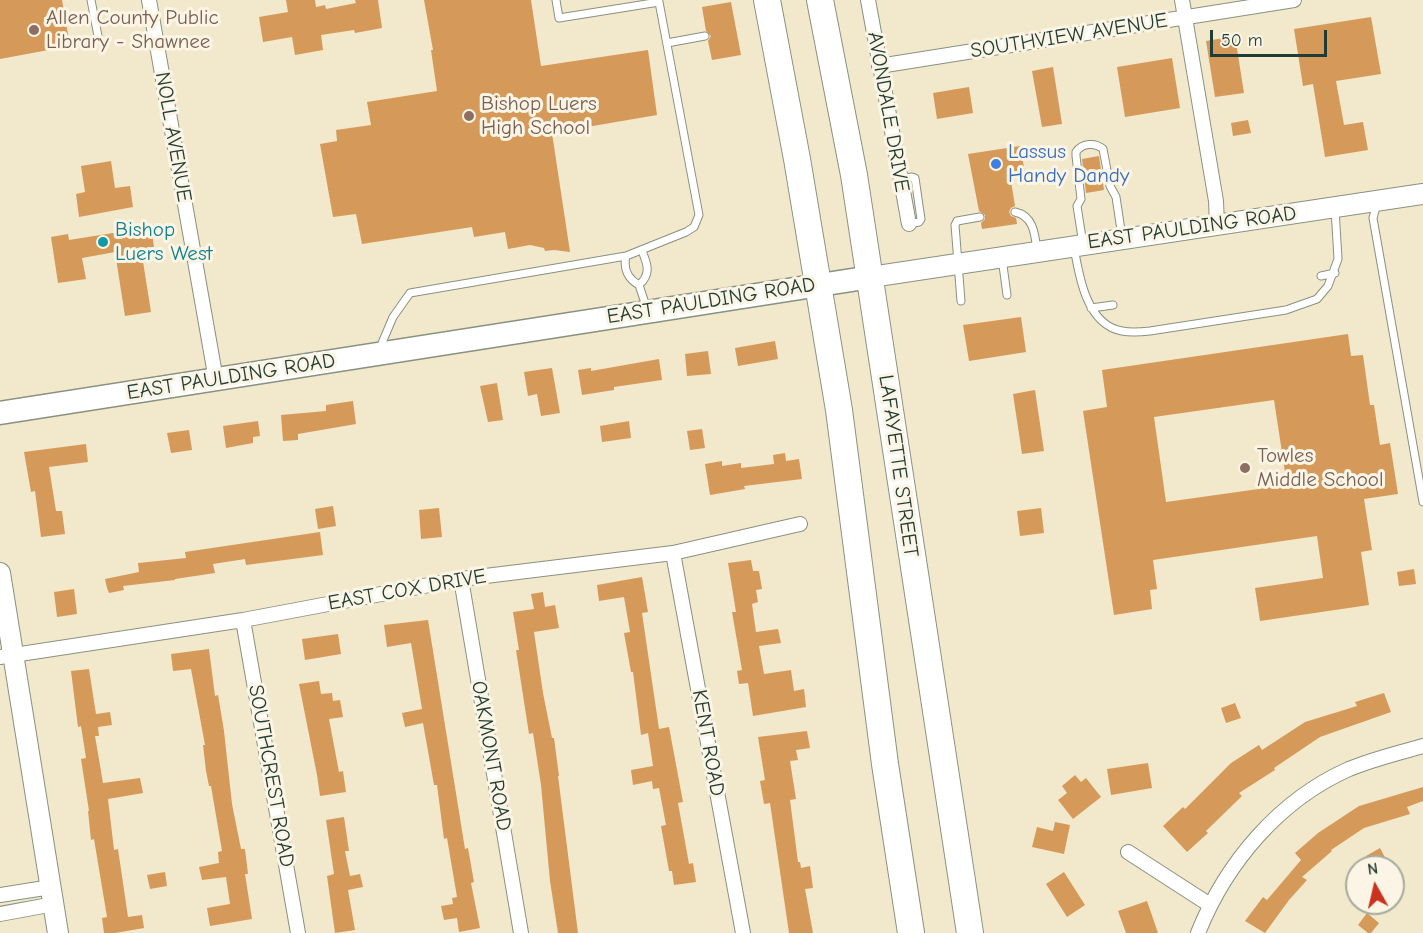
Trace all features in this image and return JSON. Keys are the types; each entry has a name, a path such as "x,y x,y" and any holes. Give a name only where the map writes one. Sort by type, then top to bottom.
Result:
{"highway":[{"path":"767,0 797,159 839,410 885,764 911,933"},
{"name":"LAFAYETTE STREET","path":"820,0 854,175 970,933"}],"main road":[{"name":"EAST PAULDING ROAD","path":"0,413 958,262 1423,194"},
{"path":"0,573 7,656 58,933"}],"street":[{"name":"NOLL AVENUE","path":"149,0 216,380"},
{"name":"AVONDALE DRIVE","path":"868,0 909,224"},
{"path":"1182,0 1216,201 1217,225"},
{"name":"SOUTHVIEW AVENUE","path":"879,66 1294,0"},
{"name":"EAST COX DRIVE","path":"7,656 243,620 460,579 673,553 800,524"},
{"name":"KENT ROAD","path":"673,553 743,933"},
{"name":"OAKMONT ROAD","path":"460,579 521,933"},
{"name":"SOUTHCREST ROAD","path":"243,620 298,933"},
{"path":"1198,933 1210,904 1249,845 1276,818 1310,791 1349,770 1395,753 1423,746"},
{"path":"1128,852 1210,904"},
{"path":"0,895 52,896"},
{"path":"0,914 52,896"}],"lane":[{"path":"91,0 98,36"},
{"path":"377,354 387,328 410,293 626,256 686,232 693,227 699,215 659,1 559,18 556,0"},
{"path":"667,43 705,36"},
{"path":"1122,238 1116,197 1110,186 1103,149 1093,144 1083,145 1078,148 1076,156 1081,199 1077,206 1078,269 1091,308 1108,326 1120,331 1135,333 1286,310 1317,299 1335,273 1338,259 1334,207"},
{"path":"1378,201 1374,218 1423,502"},
{"path":"1016,212 1024,214 1031,223 1037,251"},
{"path":"962,301 955,225 957,221 980,217"},
{"path":"639,285 646,279 648,270 642,251"},
{"path":"626,256 627,274 631,281 639,285 648,311"},
{"path":"1001,256 1006,295"},
{"path":"1321,276 1335,273"},
{"path":"1091,308 1113,305"}],"building":[{"name":"Allen County Public Library - Shawnee","path":"0,0 62,0 70,46 0,59"},
{"path":"286,0 315,0 316,7 325,5 326,9 356,3 355,0 378,0 382,28 355,33 354,30 321,35 323,50 295,55 292,37 263,42 259,17 288,12"},
{"path":"424,0 531,0 541,66 648,50 657,115 552,133 570,252 545,251 544,248 530,245 508,249 505,232 474,237 472,227 362,244 356,214 333,217 320,144 337,141 336,130 371,125 367,102 437,91 431,50 433,50"},
{"path":"731,2 741,55 712,60 708,41 711,36 706,31 702,7"},
{"path":"1371,17 1381,74 1336,81 1344,125 1363,122 1368,150 1325,157 1313,84 1303,86 1294,29"},
{"path":"1235,36 1244,93 1215,97 1206,41"},
{"path":"1172,58 1180,108 1125,117 1117,67"},
{"path":"1053,67 1062,124 1042,127 1032,71"},
{"path":"969,87 973,113 937,119 933,93"},
{"path":"1248,120 1251,133 1233,136 1231,123"},
{"path":"1020,146 1025,173 1010,175 1015,206 1009,212 1016,218 1017,224 982,229 981,223 985,215 979,211 968,154"},
{"path":"1099,156 1104,190 1086,193 1082,159"},
{"path":"111,161 115,188 130,186 133,207 79,217 76,194 85,192 81,166"},
{"path":"151,227 154,247 141,249 151,312 125,316 115,252 82,258 86,279 58,283 51,237 68,234 69,240"},
{"path":"1021,317 1026,352 969,361 963,325"},
{"path":"1348,334 1351,356 1363,355 1370,405 1374,405 1380,445 1390,443 1398,494 1364,499 1372,550 1361,552 1369,605 1260,621 1255,588 1323,578 1317,536 1153,560 1157,589 1150,590 1152,609 1114,615 1083,411 1107,407 1102,370","holes":["1274,400 1287,485 1166,502 1154,417"]},
{"path":"775,341 778,359 738,366 735,348"},
{"path":"708,351 711,374 687,376 685,354"},
{"path":"659,359 662,380 614,387 614,390 582,395 578,370 591,368 591,371"},
{"path":"552,368 560,413 541,416 537,394 528,396 524,372"},
{"path":"497,383 503,420 488,422 480,386"},
{"path":"1035,390 1044,451 1022,454 1013,394"},
{"path":"353,401 356,424 298,434 298,440 283,441 281,415 326,411 326,405"},
{"path":"258,421 260,436 253,437 253,443 226,448 223,426"},
{"path":"629,421 631,438 602,442 600,426"},
{"path":"702,429 705,448 690,450 687,431"},
{"path":"189,430 192,450 171,453 167,433"},
{"path":"86,444 88,462 49,467 56,511 62,511 65,534 41,537 35,491 31,492 24,452"},
{"path":"785,453 786,461 799,459 802,479 744,486 745,489 710,495 705,464 722,461 722,466 741,463 741,468 774,464 773,455"},
{"path":"333,506 336,526 318,529 315,509"},
{"path":"439,508 442,537 421,539 419,510"},
{"path":"1041,508 1044,533 1020,536 1017,511"},
{"path":"320,532 323,555 246,565 245,559 213,564 215,573 123,586 124,590 109,593 107,588 105,579 139,572 138,563 186,558 185,552"},
{"path":"751,560 753,571 759,571 762,589 756,590 758,602 752,604 756,632 778,629 781,643 759,646 764,674 791,670 794,691 804,689 806,707 753,716 748,683 739,684 737,671 742,670 732,612 736,612 728,563"},
{"path":"1414,569 1416,584 1399,586 1397,572"},
{"path":"642,577 648,612 642,613 659,729 669,727 683,802 678,803 689,864 693,863 696,882 674,885 672,871 669,871 661,826 666,825 659,788 653,789 652,781 633,785 631,770 653,766 648,733 641,735 633,672 631,672 624,633 630,632 624,597 599,601 597,585"},
{"path":"74,589 77,614 57,617 54,592"},
{"path":"543,592 545,607 555,605 559,628 534,632 543,693 552,738 554,738 578,933 558,933 550,881 541,785 533,733 529,734 516,650 519,650 513,612 534,609 531,594"},
{"path":"428,620 480,928 459,932 457,918 444,920 441,906 453,904 452,898 457,897 447,838 444,839 437,785 434,785 423,723 405,727 402,713 422,709 411,643 387,647 384,625"},
{"path":"338,634 341,654 305,660 302,639"},
{"path":"209,649 215,696 218,695 224,731 232,804 241,849 245,849 248,874 245,874 252,919 210,926 207,908 230,904 226,877 202,880 199,867 219,863 218,852 222,851 211,786 209,786 206,771 203,745 205,745 191,669 173,671 171,654"},
{"path":"89,669 96,714 110,712 112,725 98,727 99,736 95,736 103,783 140,778 143,793 108,799 114,850 118,849 128,917 142,915 144,928 115,933 104,933 102,918 107,917 94,839 91,840 81,759 86,758 81,726 78,727 71,671"},
{"path":"319,681 321,694 332,693 333,701 340,700 343,717 329,719 339,772 343,771 346,792 320,796 299,684"},
{"path":"1384,693 1391,712 1320,737 1274,768 1275,770 1239,793 1242,796 1187,852 1163,826 1183,807 1185,809 1231,763 1259,745 1262,750 1305,722 1357,706 1355,702"},
{"path":"1235,703 1241,718 1226,723 1221,708"},
{"path":"807,731 810,748 796,750 798,760 790,761 796,799 790,800 798,862 801,868 810,866 813,888 805,889 813,933 789,933 770,803 764,804 760,781 765,780 758,737"},
{"path":"1148,763 1152,788 1111,795 1107,769"},
{"path":"1075,775 1081,782 1086,778 1101,797 1073,819 1058,800 1067,793 1062,786"},
{"path":"1423,787 1423,801 1407,807 1410,814 1364,828 1331,850 1302,877 1307,880 1265,933 1245,921 1263,897 1267,900 1301,860 1295,853 1318,833 1359,806"},
{"path":"344,817 349,851 345,851 350,876 360,874 363,887 348,890 355,930 335,933 327,876 334,874 326,820"},
{"path":"1055,822 1070,825 1064,854 1032,847 1037,827 1053,831"},
{"path":"1380,848 1384,855 1368,855"},
{"path":"165,872 167,886 150,889 147,875"},
{"path":"1064,872 1085,905 1067,917 1046,884"},
{"path":"1147,901 1158,933 1126,933 1118,911"},
{"path":"1366,915 1369,915 1379,923 1371,933 1358,925"}],"place":[{"name":"Allen County Public Library - Shawnee","path":"34,30"},
{"name":"Bishop Luers High School","path":"469,116"},
{"name":"Lassus Handy Dandy","path":"996,164"},
{"name":"Bishop Luers West","path":"103,242"},
{"name":"Towles Middle School","path":"1245,468"}]}
